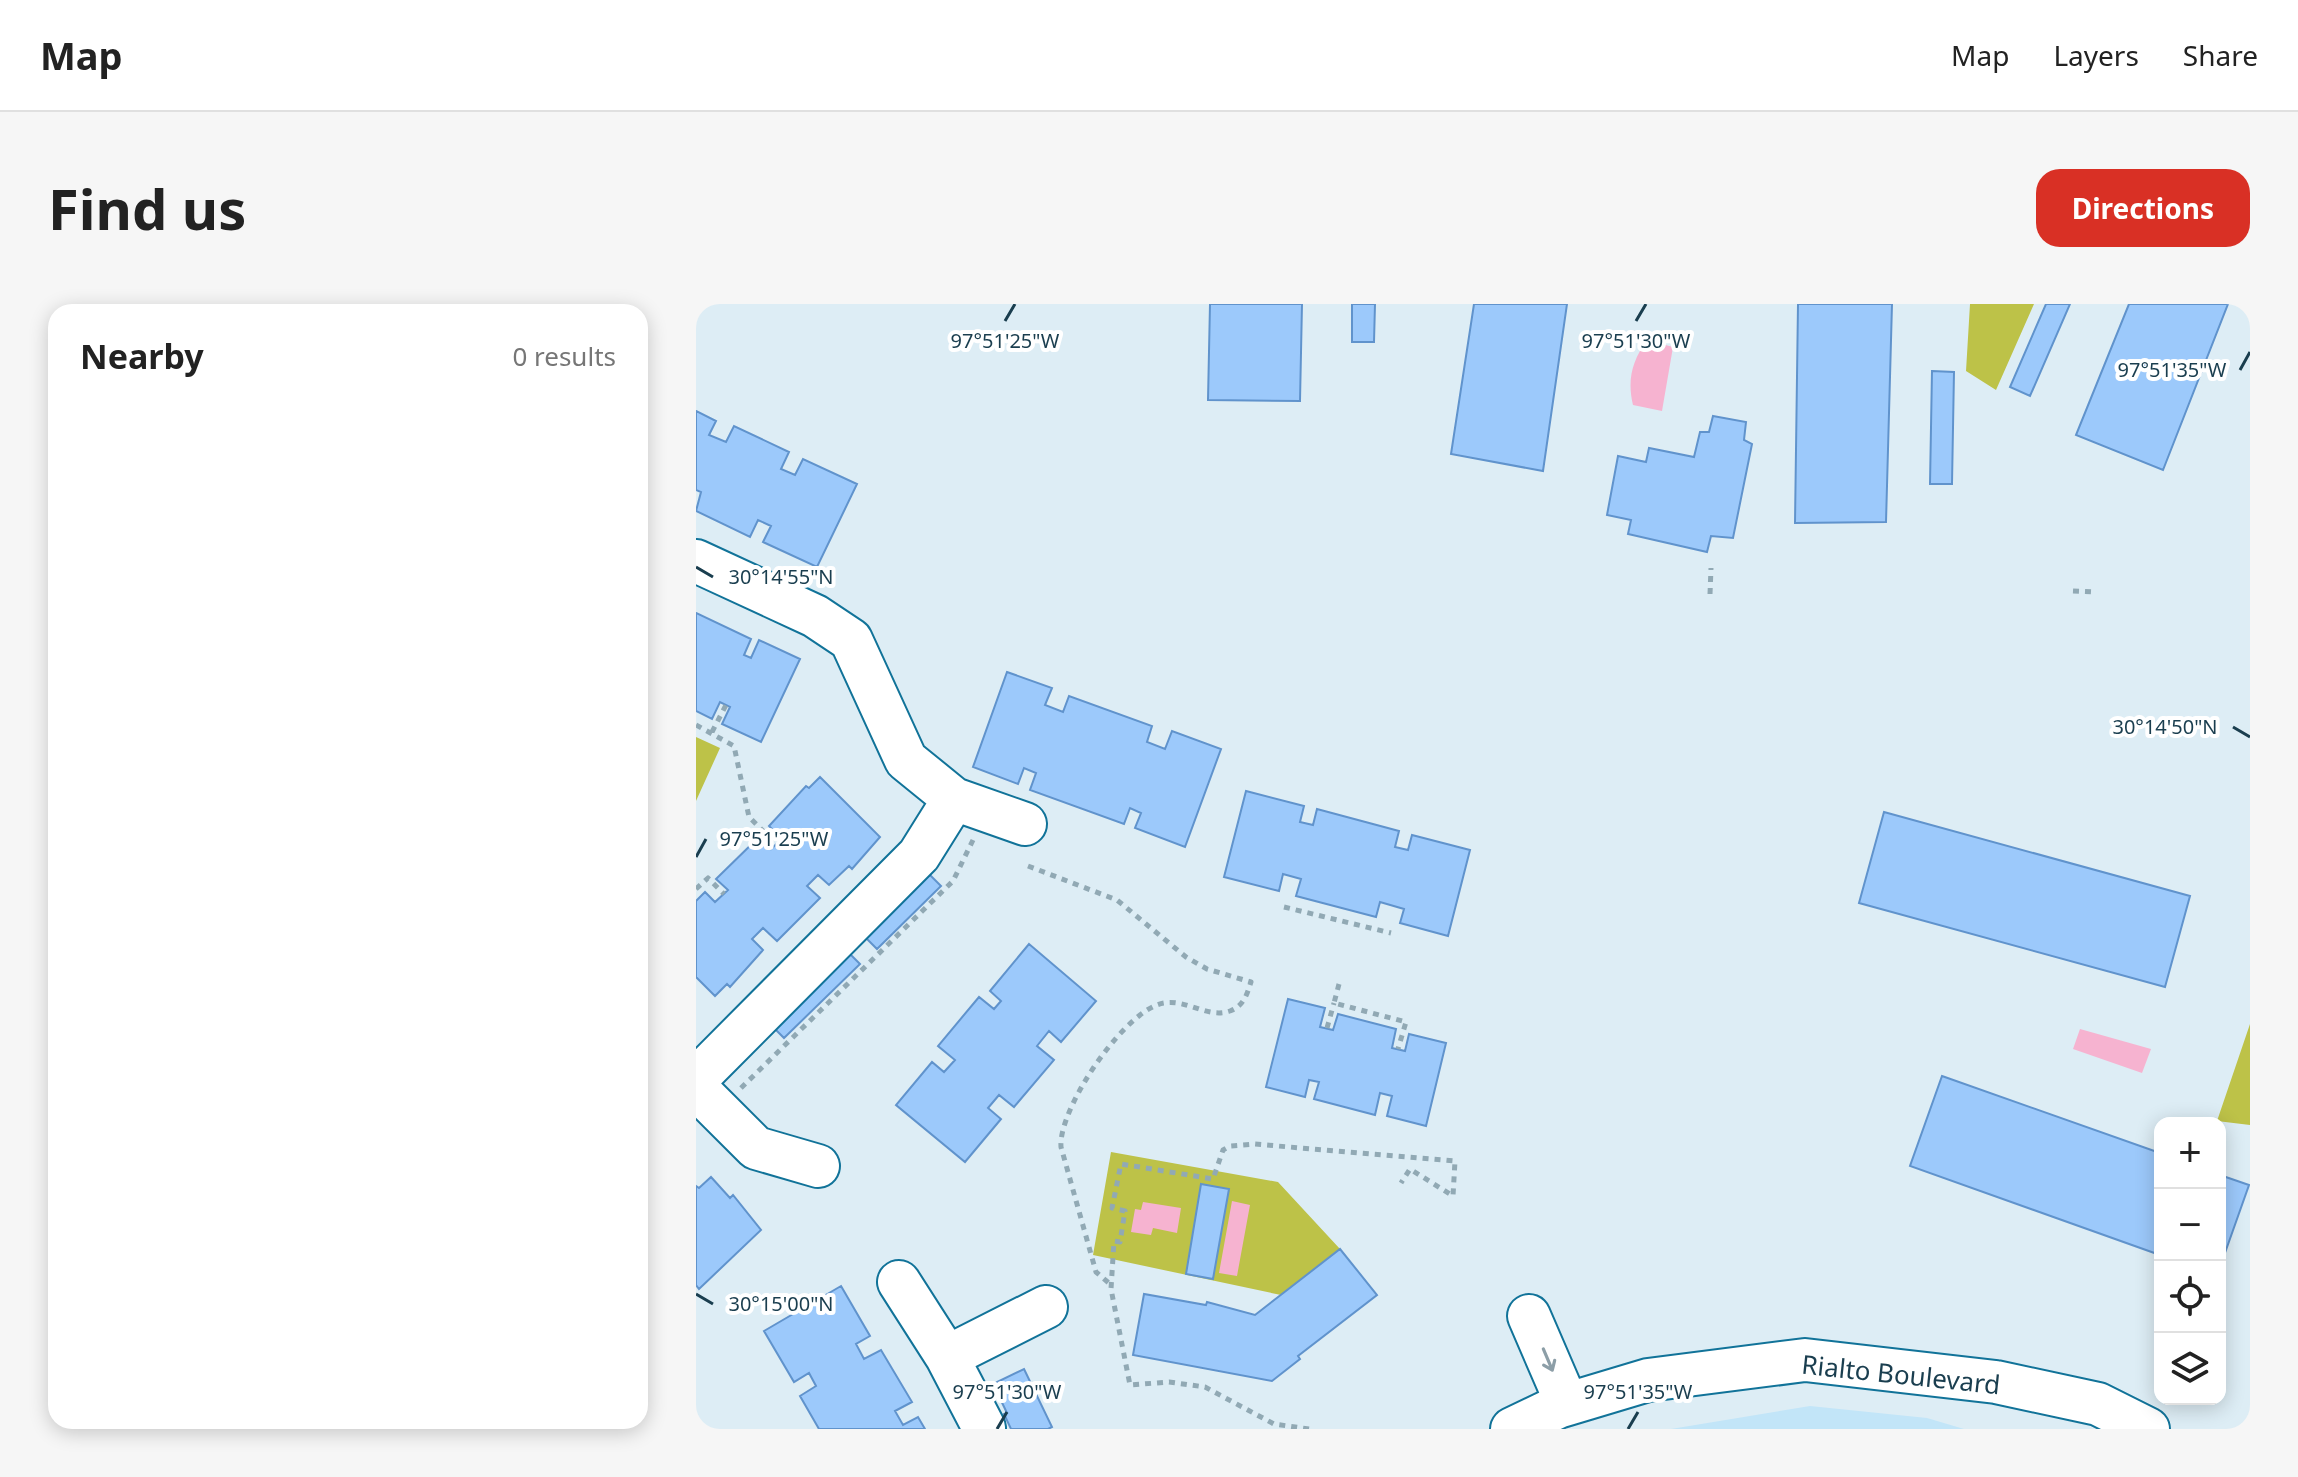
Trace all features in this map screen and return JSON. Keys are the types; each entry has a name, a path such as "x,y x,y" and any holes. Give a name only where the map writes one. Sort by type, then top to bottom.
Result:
{"street":[{"path":"696,561 815,616 851,640 906,760 966,816 1025,824"},
{"path":"818,1166 756,1148 708,1088 919,855 966,816"},
{"path":"899,1282 947,1357 984,1428"},
{"path":"947,1357 1046,1307"},
{"path":"1529,1316 1567,1404"},
{"name":"Rialto Boulevard","path":"1512,1429 1567,1404 1648,1380 1805,1360 1996,1382 2098,1404 2148,1429"}],"path":[{"path":"1710,594 1711,568"},
{"path":"2073,591 2094,592"},
{"path":"712,732 726,705"},
{"path":"696,725 734,746 749,817 776,844"},
{"path":"708,1088 953,881 966,816"},
{"path":"1028,866 1117,900 1186,957 1207,969 1251,982 1241,1005 1230,1011 1219,1013 1183,1002 1165,1003 1149,1007 1133,1018 1081,1091 1062,1127 1061,1147 1096,1272 1111,1284"},
{"path":"696,889 708,878 724,894"},
{"path":"1284,907 1391,933"},
{"path":"1327,1028 1339,984"},
{"path":"1334,1003 1406,1022 1398,1049"},
{"path":"1309,1429 1274,1424 1205,1387 1169,1382 1130,1385 1111,1284 1114,1241 1120,1242 1125,1211 1112,1208 1121,1164 1213,1179 1223,1150 1230,1146 1254,1144 1455,1161 1453,1196 1410,1169 1401,1183"}],"shaded area":[{"path":"1970,304 2034,304 1996,390 1966,371"},
{"path":"1647,340 1673,347 1662,411 1633,405 1632,371"},
{"path":"696,737 720,748 696,801"},
{"path":"2250,1024 2250,1125 2226,1122 2226,1117 2218,1117"},
{"path":"2080,1029 2151,1049 2142,1073 2073,1049"},
{"path":"1111,1152 1278,1182 1340,1249 1281,1295 1093,1255"},
{"path":"1232,1201 1250,1205 1237,1276 1219,1273"},
{"path":"1143,1202 1181,1208 1177,1233 1153,1228 1151,1235 1131,1232 1135,1209 1141,1210"},
{"path":"1810,1406 1927,1418 1964,1429 1671,1429"}],"building":[{"path":"1210,304 1302,304 1300,401 1208,400"},
{"path":"1352,304 1375,304 1374,342 1352,342"},
{"path":"1474,304 1567,304 1543,471 1451,454"},
{"path":"1798,304 1892,304 1886,522 1795,523"},
{"path":"2046,304 2070,304 2030,396 2010,387"},
{"path":"2129,304 2228,304 2163,470 2076,435"},
{"path":"1932,371 1954,372 1952,484 1930,484"},
{"path":"696,411 716,421 709,435 726,442 734,426 789,452 781,469 795,475 803,459 857,484 817,567 763,542 771,526 758,520 750,537 696,511 701,492 696,490"},
{"path":"1713,416 1746,422 1744,440 1752,444 1733,538 1711,536 1707,552 1628,534 1631,520 1607,515 1618,456 1646,462 1649,448 1694,457 1700,432 1709,432"},
{"path":"696,613 751,639 744,655 751,658 759,640 800,659 761,742 722,724 730,707 720,702 712,719 696,711"},
{"path":"1007,672 1052,688 1045,705 1063,712 1069,696 1152,726 1147,742 1165,749 1172,731 1221,749 1185,847 1135,828 1141,813 1130,808 1124,824 1030,790 1036,773 1024,768 1018,784 973,767"},
{"path":"820,777 880,837 852,869 849,866 829,885 818,875 807,886 820,898 777,941 763,928 752,939 763,950 730,987 727,984 715,996 696,977 696,901 705,892 715,902 728,890 716,879 759,837 771,849 782,839 769,826 806,786 809,788"},
{"path":"1246,791 1304,806 1300,822 1313,825 1317,809 1399,831 1395,847 1408,850 1412,835 1470,850 1448,936 1400,923 1404,909 1380,902 1376,917 1296,896 1301,879 1283,874 1279,891 1224,877"},
{"path":"1884,812 2190,896 2165,987 1859,903"},
{"path":"925,870 941,886 877,949 861,933"},
{"path":"1029,944 1096,1001 1061,1042 1049,1031 1037,1046 1054,1060 1014,1107 999,1095 988,1108 1001,1119 965,1162 896,1105 932,1062 944,1072 955,1060 938,1046 979,997 994,1009 1001,1001 990,991"},
{"path":"845,949 860,964 784,1038 769,1023"},
{"path":"1288,999 1325,1008 1320,1027 1333,1030 1338,1014 1396,1029 1392,1048 1405,1051 1409,1034 1446,1043 1426,1126 1387,1116 1392,1096 1380,1093 1375,1115 1314,1099 1319,1082 1309,1080 1305,1097 1266,1087"},
{"path":"1942,1076 2154,1151 2154,1253 1910,1166"},
{"path":"711,1177 730,1198 733,1195 761,1230 699,1289 696,1285 696,1186 699,1188"},
{"path":"2226,1177 2249,1185 2226,1250"},
{"path":"1201,1184 1229,1189 1213,1279 1186,1274"},
{"path":"1340,1249 1377,1295 1298,1356 1300,1359 1272,1381 1133,1355 1144,1294 1206,1305 1207,1302 1255,1315"},
{"path":"841,1286 870,1336 856,1344 864,1359 881,1350 912,1402 895,1411 903,1425 918,1417 925,1429 819,1429 800,1396 816,1386 809,1373 794,1382 764,1331"},
{"path":"1024,1369 1052,1427 1048,1429 1011,1429 1004,1414 1007,1413 993,1384"}]}
